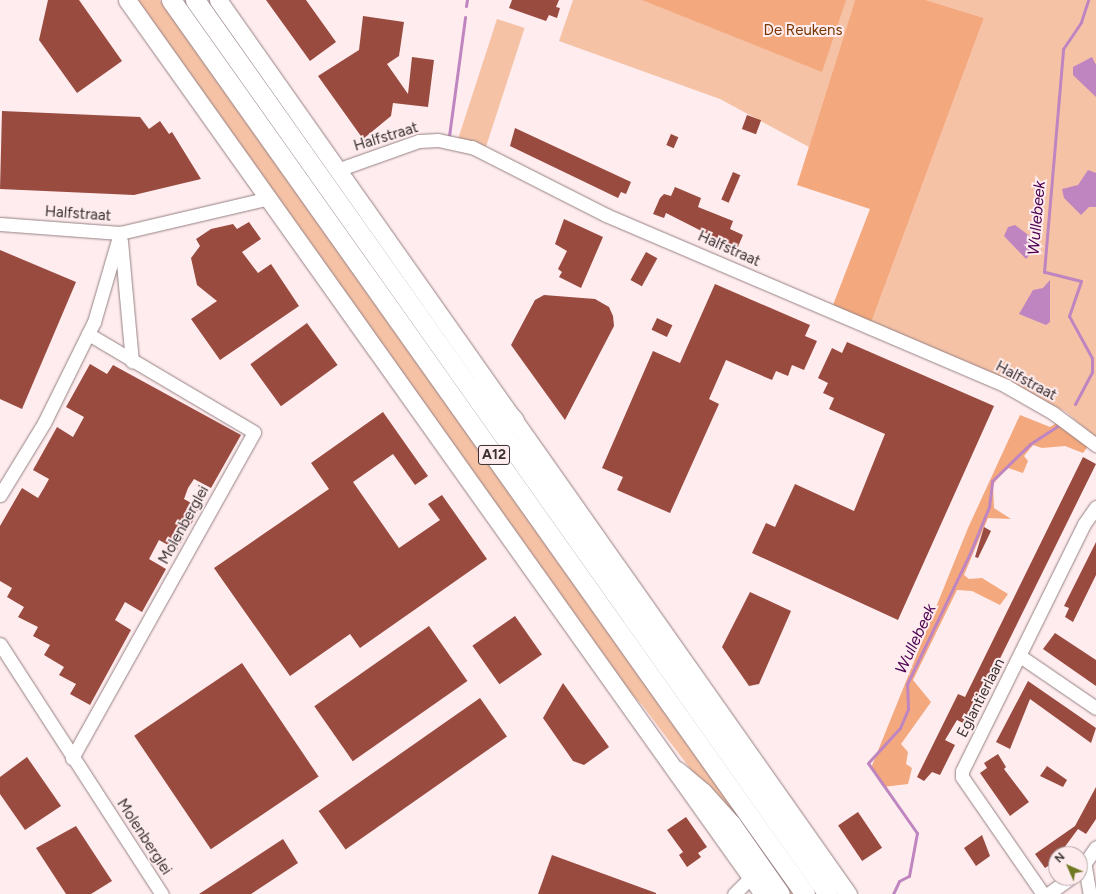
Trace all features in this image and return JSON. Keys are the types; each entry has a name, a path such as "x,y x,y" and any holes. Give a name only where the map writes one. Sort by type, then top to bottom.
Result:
{"highway":[{"name":"A12","path":"171,0 805,894"},
{"name":"A12","path":"195,0 828,894"},
{"path":"441,348 466,367 514,420"},
{"path":"677,771 702,792 731,824 780,894"}],"main road":[{"path":"127,0 677,771 763,894"},
{"path":"218,0 848,894"}],"street":[{"name":"Halfstraat","path":"337,170 419,141 438,140 472,147 606,215 1006,386 1053,413 1096,445"},
{"name":"Halfstraat","path":"0,224 120,233 269,198"},
{"path":"0,495 44,423 88,334 120,233"},
{"path":"120,233 132,361"},
{"name":"Molenberglei","path":"72,758 254,432 88,334"},
{"name":"Eglantierlaan","path":"1043,894 962,777 962,771 1084,524 1096,507"},
{"name":"Molenberglei","path":"0,644 72,758 162,894"},
{"path":"1020,656 1096,708"},
{"path":"1088,860 1096,847"},
{"path":"734,894 751,877"},
{"path":"1048,894 1059,886"}],"green space":[{"path":"136,0 160,0 794,894 785,894 642,705 609,670"},
{"path":"573,0 855,0 809,147 720,99 559,41"},
{"name":"De Reukens","path":"642,0 846,0 822,72"},
{"path":"855,0 926,0 984,18 871,323 833,305 870,209 797,185"},
{"path":"926,0 1096,0 1096,438 1066,412 1030,394 871,323 984,18"},
{"path":"497,19 525,28 486,147 458,138"},
{"path":"1020,415 1050,427 1058,422 1089,445 1083,453 1065,446 1042,448 1033,445 1024,456 1028,461 1023,473 1008,468 993,485 994,508 1011,519 988,518 964,575 969,579 982,578 1008,594 1000,605 972,591 957,590 913,680 931,702 901,744 908,752 906,764 912,768 908,784 883,787 871,768 968,528"}],"shaded area":[{"path":"1092,57 1096,65 1096,97 1073,75 1073,67"},
{"path":"1088,170 1096,173 1096,207 1089,207 1081,215 1064,198 1062,189 1078,185"},
{"path":"1015,225 1031,237 1032,252 1026,259 1004,236 1008,227"},
{"path":"1050,280 1050,322 1046,325 1019,314 1033,290 1043,288"}],"building":[{"path":"48,0 79,0 122,61 77,93 39,40"},
{"path":"266,0 306,0 336,42 310,61"},
{"path":"512,0 559,0 556,7 560,8 557,18 549,15 546,21 509,8"},
{"path":"363,16 404,22 399,56 387,64 408,94 412,57 434,60 428,107 393,103 391,116 363,139 318,76 359,50"},
{"path":"2,111 140,117 149,129 160,121 169,134 172,132 201,179 134,195 0,189"},
{"path":"747,115 761,120 756,134 742,129"},
{"path":"515,128 631,182 626,194 621,192 618,198 510,146"},
{"path":"671,134 678,137 674,148 666,145"},
{"path":"733,172 740,175 729,203 721,200"},
{"path":"675,187 701,198 698,207 733,221 730,229 743,235 737,249 666,213 664,218 653,214 660,198 664,194 671,196"},
{"path":"564,219 603,237 581,288 559,277 562,272 558,269 567,251 555,244"},
{"path":"249,222 261,239 242,252 258,273 271,264 299,306 220,360 191,319 217,301 197,285 191,258 200,246 196,239 211,229 233,224 237,229"},
{"path":"0,250 76,282 22,409 0,399"},
{"path":"646,252 657,258 642,286 630,280"},
{"path":"715,284 810,325 805,336 817,341 804,370 792,365 788,376 776,371 772,380 726,360 709,399 719,404 670,513 617,490 623,477 602,468 653,351 680,363"},
{"path":"544,295 595,299 609,307 613,316 614,326 565,420 511,345 535,300"},
{"path":"657,318 672,325 667,337 652,330"},
{"path":"307,323 338,365 281,406 250,364"},
{"path":"847,342 994,406 898,620 752,553 766,523 775,527 795,484 854,511 885,434 829,409 834,398 823,393 828,383 818,378 832,348 842,353"},
{"path":"90,364 107,374 113,365 241,435 211,488 194,479 188,488 184,499 200,508 177,550 159,540 149,559 166,569 142,612 125,602 115,620 131,630 90,705 70,694 76,684 59,675 64,667 44,655 50,645 33,636 38,627 18,617 24,607 7,597 12,588 0,581 0,526 22,488 38,498 44,488 49,479 33,470 57,427 73,437 84,417 66,407"},
{"path":"383,412 428,476 415,485 393,454 353,482 399,548 440,520 428,504 442,495 487,559 360,648 350,634 290,676 214,568 329,489 311,463"},
{"path":"1083,457 1096,464 967,725 957,720 945,740 955,745 940,775 932,772 924,781 917,777 958,694 965,697"},
{"path":"984,527 991,531 978,558 975,557"},
{"path":"1096,542 1096,575 1073,622 1065,617 1069,608 1064,606"},
{"path":"750,592 791,611 759,684 749,686 722,647"},
{"path":"515,616 542,655 499,684 472,646"},
{"path":"429,626 467,681 353,761 314,706"},
{"path":"1055,633 1096,660 1096,686 1043,649"},
{"path":"242,663 319,777 211,849 134,736"},
{"path":"1028,681 1096,728 1091,743 1030,699 1010,749 996,742"},
{"path":"563,683 609,747 584,765 573,761 543,718"},
{"path":"480,698 507,737 346,849 319,811"},
{"path":"998,754 1006,767 1004,769 1029,802 1010,816 980,773 987,768 984,763"},
{"path":"27,757 61,806 25,830 0,794 0,777"},
{"path":"1047,766 1067,780 1063,787 1040,776"},
{"path":"1096,787 1096,819 1086,834 1078,829 1065,846 1048,846 1048,866 1045,868 1035,854 1075,826"},
{"path":"858,812 882,848 862,861 838,825"},
{"path":"686,817 707,847 698,853 701,857 687,867 679,855 683,852 667,830"},
{"path":"76,826 112,881 91,894 66,894 36,848"},
{"path":"982,835 990,856 976,866 964,848"},
{"path":"283,839 298,863 251,894 199,894"},
{"path":"552,855 656,893 656,894 538,894"}],"waterway":[{"path":"466,6 467,0"},
{"name":"Wullebeek","path":"1075,404 1092,372 1092,358 1069,316 1081,281 1044,272 1063,49 1081,22 1088,0"},
{"path":"449,136 465,17"},
{"name":"Wullebeek","path":"893,894 899,881 909,876 917,833 868,763 900,728 908,709 907,684 970,553 989,507 992,481 1030,444 1061,424"}]}
